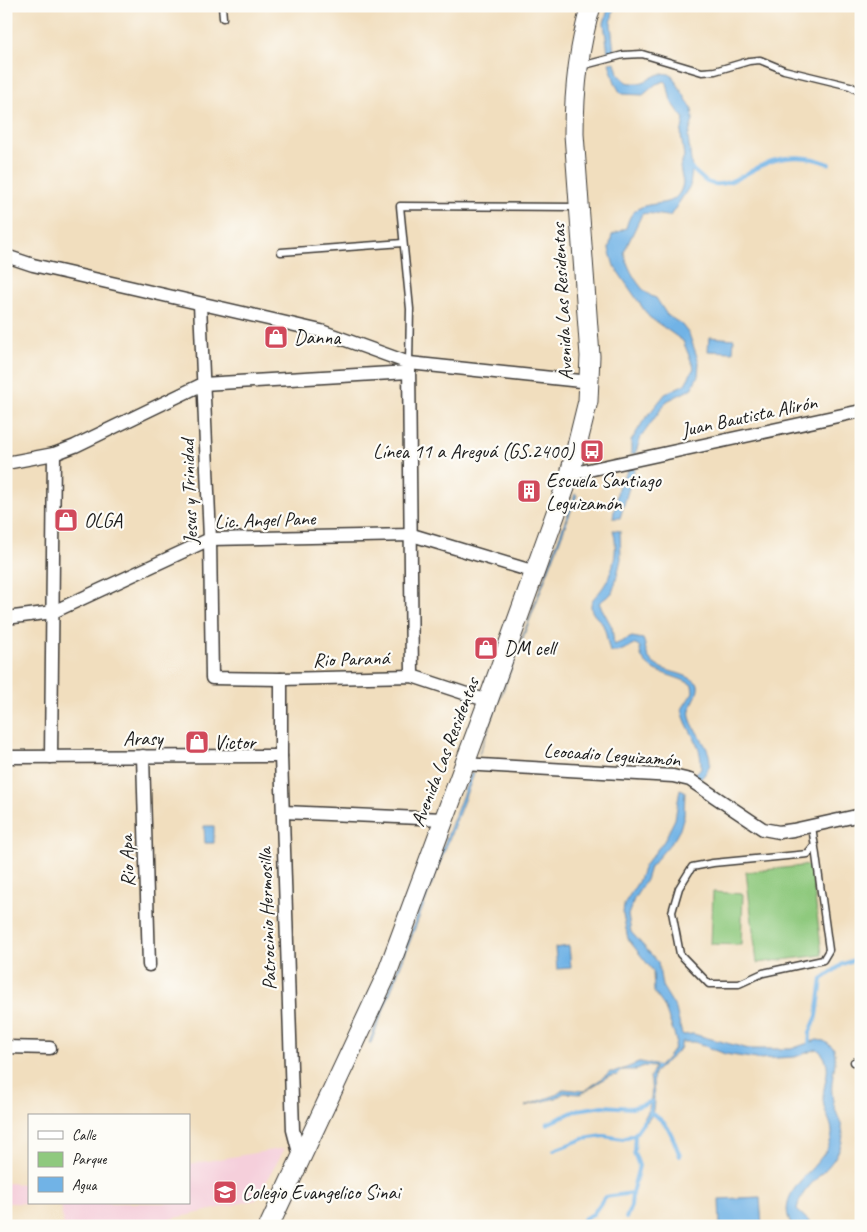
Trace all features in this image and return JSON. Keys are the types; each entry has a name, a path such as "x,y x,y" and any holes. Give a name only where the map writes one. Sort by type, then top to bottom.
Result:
{"main road":[{"name":"Avenida Las Residentas","path":"269,1226 386,976 535,572 570,474 582,432 590,382 574,134 576,67 590,6"}],"street":[{"path":"6,256 33,265 321,332 409,368"},
{"name":"Jesus y Trinidad","path":"200,304 210,539 212,678"},
{"path":"6,462 54,454 125,424 204,384 409,368 590,382"},
{"path":"409,368 412,676"},
{"name":"Juan Bautista Alirón","path":"570,474 861,411"},
{"path":"51,757 54,454"},
{"name":"Lic. Angel Pane","path":"6,618 53,612 210,539 412,534 535,572"},
{"name":"Rio Paraná","path":"212,678 281,679 412,676 488,701"},
{"name":"Patrocinio Hermosilla","path":"281,679 281,756 293,1130 302,1156"},
{"name":"Rio Apa","path":"143,756 149,965"},
{"name":"Arasy","path":"6,757 281,756"},
{"name":"Leocadio Leguizamón","path":"463,764 673,776 690,780 763,829 778,832 861,816"},
{"path":"283,812 443,819"},
{"path":"6,1048 50,1048"}],"lane":[{"path":"222,6 223,18"},
{"path":"576,67 623,55 642,54 702,72 715,71 749,61 760,60 784,70 850,86 861,92"},
{"path":"409,368 410,309 400,206 579,207"},
{"path":"282,252 403,243"},
{"path":"812,826 815,845 829,950 823,960 763,973 739,984 709,984 680,954 672,912 679,888 692,867 714,863 808,854 815,845"}],"shaded area":[{"name":"Colegio Evangelico Sinai","path":"285,1148 256,1200 139,1226 63,1226 61,1204 190,1204 190,1164"},
{"name":"Colegio Evangelico Sinai","path":"6,1183 28,1184 28,1203 6,1203"}],"green space":[{"path":"811,865 822,955 757,963 746,872"},
{"path":"713,892 743,894 741,945 711,944"}],"water":[{"path":"609,6 614,6 611,24 614,52 608,53 604,23"},
{"path":"615,62 618,73 626,82 646,81 660,74 672,75 692,109 693,120 688,137 692,169 690,186 670,216 642,214 624,252 631,273 640,286 650,296 656,298 667,315 681,324 689,334 699,362 698,376 691,389 667,401 641,437 635,454 631,454 631,441 644,420 666,393 685,384 694,368 683,341 649,317 614,266 609,249 612,235 626,228 630,217 635,211 641,207 669,201 680,192 683,183 680,167 684,156 681,135 684,119 671,101 665,81 656,84 643,95 622,94 615,84 609,63"},
{"path":"709,337 734,339 733,352 708,351"},
{"path":"635,467 620,518 613,518 618,488 629,468"},
{"path":"575,494 577,495 479,754"},
{"path":"613,530 620,531 621,559 612,593 599,603 612,627 614,645 632,637 643,639 648,656 653,663 665,670 686,676 698,684 697,693 690,709 690,717 706,748 710,764 707,772 699,780 693,776 701,768 701,758 682,709 693,692 692,685 659,672 645,663 641,656 640,647 636,644 618,652 610,652 603,625 591,609 592,601 609,577 614,562 615,537"},
{"path":"471,773 474,774 371,1043 369,1043"},
{"path":"680,789 685,791 684,815 680,829 675,838 650,867 646,880 634,899 628,915 631,932 658,962 662,986 676,1009 682,1035 693,1034 749,1049 791,1049 817,1040 824,1041 834,1048 835,1060 832,1094 833,1103 843,1132 842,1140 834,1159 802,1195 797,1210 814,1226 792,1226 787,1214 788,1202 793,1192 825,1152 832,1137 832,1128 823,1101 827,1065 824,1056 817,1049 795,1057 757,1059 725,1054 695,1042 682,1042 680,1049 654,1073 652,1114 644,1124 642,1121 648,1111 651,1100 650,1077 655,1067 643,1066 636,1070 623,1070 617,1075 607,1077 581,1094 564,1093 556,1098 525,1106 556,1095 564,1089 585,1091 610,1072 616,1072 641,1062 659,1066 674,1049 676,1041 674,1033 664,1006 654,992 653,971 628,939 623,914 624,904 638,882 644,866 664,841 675,819"},
{"path":"204,826 214,826 214,843 205,843"},
{"path":"569,946 571,968 557,969 555,948"},
{"path":"760,1197 762,1226 720,1226 719,1199"}],"waterway":[{"path":"689,167 707,182 723,184 779,159 808,158 829,164"},
{"path":"809,1046 810,1032 817,1016 822,979 843,964 861,957"},
{"path":"547,1124 577,1110 603,1106 632,1108 651,1102"},
{"path":"650,1113 666,1126 680,1156"},
{"path":"579,1226 585,1218 593,1214 605,1197 632,1193 639,1166 634,1152 635,1134 644,1121"},
{"path":"554,1150 583,1139 604,1136 623,1139 635,1134"},
{"path":"626,1218 631,1206 632,1194"}],"place":[{"name":"Danna","path":"276,337"},
{"name":"Línea 11 a Areguá (GS.2400)","path":"592,451"},
{"name":"Escuela Santiago Leguizamón","path":"529,491"},
{"name":"OLGA","path":"66,520"},
{"name":"DM cell","path":"486,648"},
{"name":"Victor","path":"197,742"},
{"name":"Colegio Evangelico Sinai","path":"225,1192"}]}
